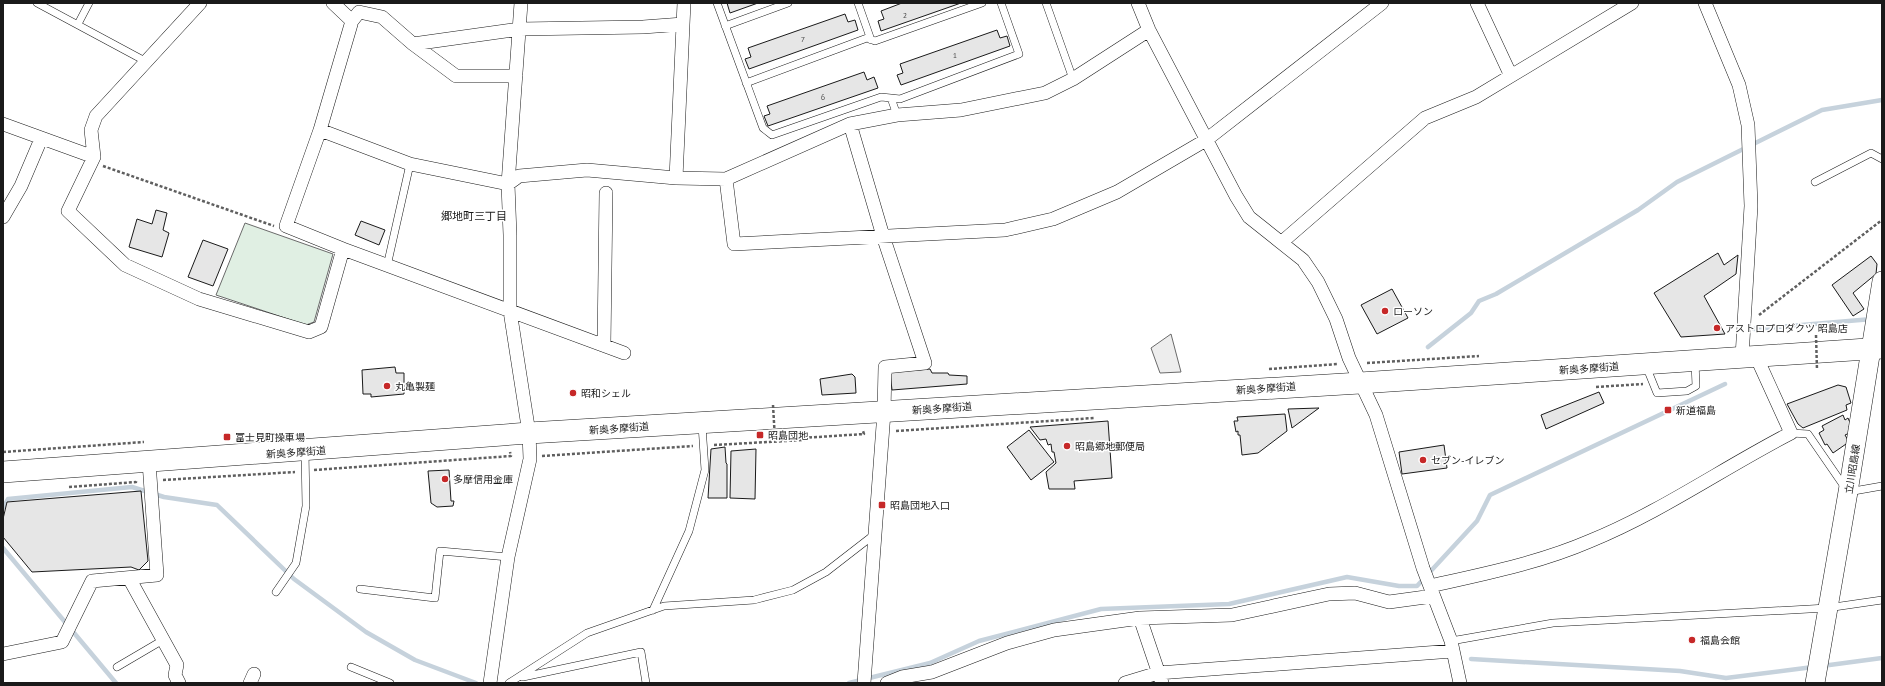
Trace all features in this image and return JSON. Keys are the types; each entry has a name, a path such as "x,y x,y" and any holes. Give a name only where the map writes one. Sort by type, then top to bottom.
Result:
{"main road":[{"name":"立川昭島線","path":"1815,683 1848,492 1876,349 1875,318 1882,280"},
{"name":"新奥多摩街道","path":"3,472 150,476 305,461 529,433 1360,383 1876,349"}],"street":[{"path":"200,3 144,61 96,116 90,130 93,160 68,211 125,265 199,299 309,332 321,327 343,249"},
{"path":"333,3 352,21"},
{"path":"490,683 508,557 530,459 529,433 510,311 508,184 521,3"},
{"path":"676,178 684,3"},
{"path":"1138,3 1150,30 1206,140 1249,217 1303,260 1318,282 1336,319 1349,358 1376,415 1430,588 1452,646 1460,683"},
{"path":"726,179 734,244 1005,230 1053,219 1117,192 1206,140 1382,3"},
{"path":"1477,3 1512,76"},
{"path":"1282,242 1424,118 1476,97 1632,3"},
{"path":"887,683 902,677 932,672 1008,643 1054,630 1140,618 1232,615 1329,594 1356,593 1389,602 1430,588 1511,567 1590,542 1668,504 1749,455 1791,433 1749,357 1744,327 1751,206 1748,125 1739,85 1705,3"},
{"path":"516,76 456,76 413,44 382,17 359,12 352,21 320,130 286,226 387,266 624,353"},
{"path":"413,44 520,29 643,27 683,24"},
{"path":"320,130 410,164 508,184 519,176 587,170 676,178 726,179 850,124 897,115 961,110 1045,93 1073,79 1150,30"},
{"path":"3,124 93,160"},
{"path":"850,124 883,236 925,363 885,367 884,412 865,677"},
{"path":"3,217 21,186 41,139"},
{"path":"604,345 606,193"},
{"path":"3,654 62,642 92,581 157,575 150,476"},
{"path":"129,578 177,665 175,675 179,683"},
{"path":"1140,618 1160,678"},
{"path":"1125,683 1452,646"}],"lane":[{"path":"37,3 144,61"},
{"path":"78,24 89,3"},
{"path":"717,3 763,128 772,135 881,97 900,99 1019,54 1001,3"},
{"path":"725,26 788,3"},
{"path":"858,3 872,40"},
{"path":"746,83 867,38 874,41 982,3"},
{"path":"1046,3 1073,79"},
{"path":"891,98 897,115"},
{"path":"1815,182 1871,153 1882,159"},
{"path":"387,266 410,164"},
{"path":"1645,364 1657,393 1686,391 1696,386 1695,360"},
{"path":"653,610 690,531 705,470 702,423"},
{"path":"1791,433 1808,434 1848,492 1882,486"},
{"path":"276,592 296,563 306,506 305,461"},
{"path":"509,683 587,633 664,606 754,600 793,590 826,572 875,534"},
{"path":"360,589 435,598 440,551 508,557"},
{"path":"1452,646 1553,624 1827,608 1882,600"},
{"path":"117,667 163,640"},
{"path":"519,678 641,652 646,683"},
{"path":"351,667 390,683"}],"path":[{"path":"93,160 286,230 286,226"},
{"path":"1744,327 1882,220"},
{"path":"1816,335 1817,370"},
{"path":"773,405 775,440 864,434 861,413"},
{"path":"136,482 150,476 305,461 511,456 507,435"},
{"path":"540,456 804,440 802,438"}],"green space":[{"path":"245,223 333,254 314,322 306,325 216,295"}],"shaded area":[{"path":"1171,334 1181,372 1160,373 1151,348"}],"building":[{"path":"727,3 758,3 730,13"},
{"path":"902,3 961,3 881,31 878,21 884,19 881,11"},
{"path":"845,14 848,22 855,20 858,30 749,69 745,59 751,57 748,48"},
{"path":"997,30 1000,38 1007,36 1010,46 901,85 897,75 903,73 900,64"},
{"path":"864,72 867,80 874,77 878,88 768,126 764,116 770,114 767,106"},
{"path":"156,210 167,213 163,230 169,233 162,257 129,247 137,219 152,224"},
{"path":"361,221 385,230 379,245 355,235"},
{"path":"203,240 228,249 213,286 188,277"},
{"path":"1718,253 1724,265 1738,255 1736,274 1704,296 1725,334 1681,337 1654,293"},
{"path":"1871,256 1877,264 1876,274 1853,293 1864,309 1853,316 1832,285"},
{"name":"ローソン","path":"1392,289 1408,318 1377,334 1361,305"},
{"path":"395,367 396,373 404,373 404,394 371,397 371,394 363,394 362,370"},
{"path":"930,369 932,373 948,373 949,375 967,376 967,384 892,390 890,372"},
{"path":"852,374 855,377 856,393 822,395 820,379"},
{"path":"1838,385 1846,387 1851,403 1846,405 1847,410 1803,428 1798,424 1787,404"},
{"path":"1599,392 1604,403 1546,429 1541,415"},
{"path":"1319,408 1292,428 1288,409"},
{"path":"1285,414 1287,431 1258,453 1242,455 1240,435 1238,435 1238,431 1236,432 1234,421 1238,421 1237,417"},
{"path":"1843,415 1845,420 1848,418 1851,425 1849,426 1852,432 1845,435 1849,442 1833,453 1827,444 1825,445 1819,433 1824,430 1822,426"},
{"path":"1108,421 1112,478 1074,481 1075,489 1049,489 1046,472 1056,463 1054,452 1052,452 1051,444 1048,445 1046,439 1040,440 1030,427"},
{"path":"1029,430 1054,462 1031,480 1007,447"},
{"name":"セブン-イレブン","path":"1444,445 1447,468 1402,474 1399,452"},
{"path":"725,447 727,464 727,498 708,498 711,449"},
{"path":"756,449 755,499 730,498 731,451"},
{"path":"449,470 451,501 454,501 453,506 437,507 431,503 428,471"},
{"path":"141,491 148,561 139,570 131,567 32,572 3,537 3,519 7,502"}],"waterway":[{"path":"1428,347 1471,313 1479,301 1496,294 1638,210 1677,182 1822,110 1882,100"},
{"path":"1754,329 1872,319"},
{"path":"849,683 930,663 979,641 1101,609 1229,604 1347,577 1399,586 1417,586 1477,521 1490,495 1725,384"},
{"path":"3,508 8,499 132,487 164,497 217,505 294,579 366,632 415,660 476,683"},
{"path":"3,548 116,683"},
{"path":"1822,666 1882,658"},
{"path":"1471,659 1680,671 1726,678 1813,667"}],"place":[{"name":"ローソン","path":"1385,311"},
{"name":"アストロプロダクツ 昭島店","path":"1717,328"},
{"name":"丸亀製麺","path":"387,386"},
{"name":"昭和シェル","path":"573,393"},
{"name":"新道福島","path":"1668,410"},
{"name":"昭島団地","path":"760,435"},
{"name":"富士見町操車場","path":"227,437"},
{"name":"昭島郷地郵便局","path":"1067,446"},
{"name":"セブン-イレブン","path":"1423,460"},
{"name":"多摩信用金庫","path":"445,479"},
{"name":"昭島団地入口","path":"882,505"},
{"name":"福島会館","path":"1692,640"}],"district":[{"name":"郷地町三丁目","path":"474,216"}]}
